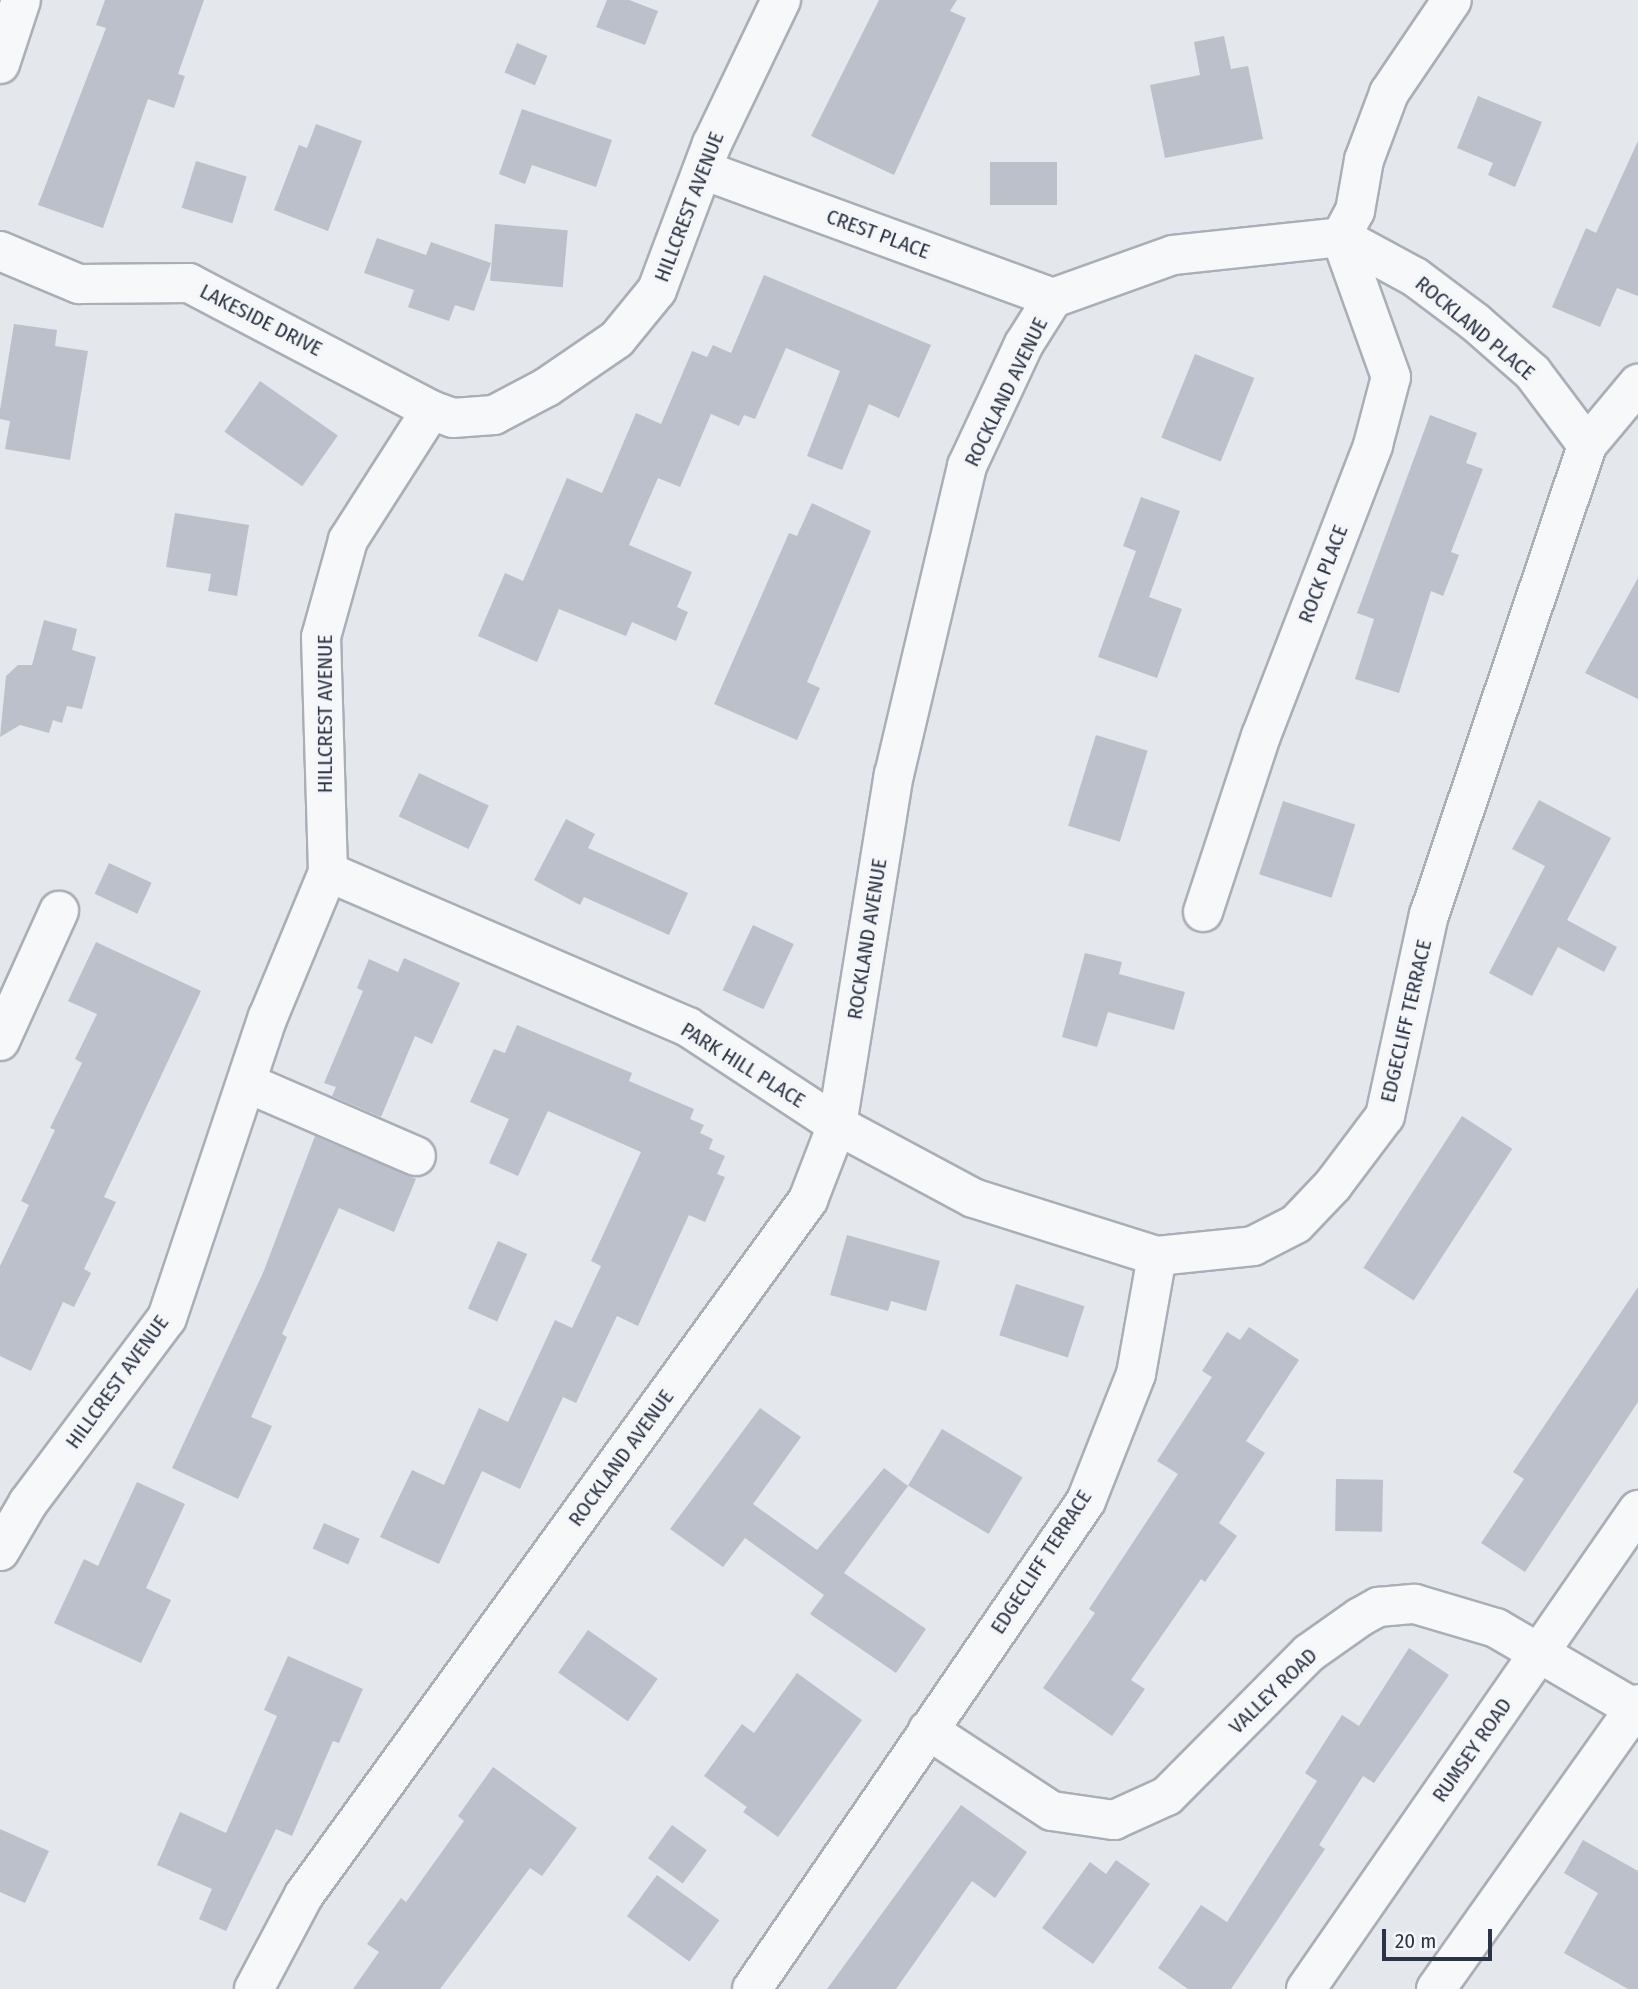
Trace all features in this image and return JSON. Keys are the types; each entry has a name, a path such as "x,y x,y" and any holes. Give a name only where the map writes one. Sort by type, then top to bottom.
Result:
{"street":[{"path":"0,64 21,0"},
{"name":"HILLCREST AVENUE","path":"0,1551 28,1503 167,1318 268,1017 328,872 321,637 348,540 430,410 453,418 494,415 547,387 617,339 657,290 712,144 781,0"},
{"path":"1341,237 1354,211 1364,160 1389,93 1452,0"},
{"name":"CREST PLACE","path":"704,170 1053,298"},
{"name":"ROCKLAND AVENUE","path":"254,1989 304,1895 808,1200 837,1125 894,775 967,466 1024,344 1053,298 1173,255 1341,237"},
{"name":"ROCKLAND PLACE","path":"1341,237 1415,277 1475,322 1533,373 1587,444"},
{"name":"ROCK PLACE","path":"1203,912 1261,736 1373,445 1391,377 1341,237"},
{"name":"LAKESIDE DRIVE","path":"0,251 79,284 189,283 430,410"},
{"name":"EDGECLIFF TERRACE","path":"752,1989 1086,1501 1136,1374 1157,1256 1253,1246 1296,1224 1333,1185 1385,1116 1429,915 1587,444 1638,384"},
{"name":"PARK HILL PLACE","path":"328,872 688,1027 837,1125 974,1198 1157,1256"},
{"path":"0,1041 59,911"},
{"path":"247,1083 416,1156"},
{"name":"RUMSEY ROAD","path":"1306,1989 1638,1510"},
{"name":"VALLEY ROAD","path":"928,1730 1052,1811 1114,1820 1167,1796 1309,1653 1378,1607 1415,1604 1496,1628 1637,1707"},
{"path":"1436,1989 1637,1707"}],"building":[{"path":"105,0 204,0 178,74 185,76 174,108 148,99 103,228 38,205 106,28 96,25"},
{"path":"607,0 629,0 658,11 645,45 596,27"},
{"path":"879,0 957,0 950,11 966,18 894,175 811,136"},
{"path":"1224,36 1231,69 1248,66 1263,139 1165,158 1150,85 1200,75 1194,42"},
{"path":"517,43 547,56 535,85 504,72"},
{"path":"1478,96 1542,122 1515,187 1488,175 1493,163 1457,148"},
{"path":"522,109 612,140 596,187 532,165 525,184 499,174"},
{"path":"316,124 362,141 328,231 274,210 299,145 307,148"},
{"path":"1638,141 1638,296 1617,288 1600,327 1552,307 1586,228 1596,233"},
{"path":"196,161 247,176 232,223 182,208"},
{"path":"990,162 1057,162 1057,205 990,205"},
{"path":"495,224 568,230 563,287 490,281"},
{"path":"377,238 426,255 431,242 491,263 474,311 455,305 449,321 408,307 414,290 364,273"},
{"path":"764,275 931,345 899,418 869,404 842,470 807,456 840,371 786,348 755,419 744,415 739,426 711,414 680,487 658,478 629,545 692,572 677,607 688,612 676,641 632,622 626,636 559,609 537,662 478,636 505,573 523,581 567,478 602,493 636,413 661,424 692,351 707,357 713,345 731,353"},
{"path":"14,324 57,330 55,346 88,351 70,460 5,449 10,421 0,419 0,410"},
{"path":"1195,354 1254,378 1221,461 1161,437"},
{"path":"260,381 338,435 302,486 224,432"},
{"path":"1430,415 1477,433 1466,463 1483,469 1451,552 1459,555 1443,596 1431,591 1399,693 1355,679 1374,619 1357,613"},
{"path":"1141,497 1180,511 1149,597 1182,609 1157,678 1098,657 1136,551 1123,546"},
{"path":"812,503 871,531 807,682 820,688 797,740 714,704 789,533 797,536"},
{"path":"175,513 249,525 237,596 208,591 211,574 166,567"},
{"path":"1638,578 1638,699 1585,673"},
{"path":"44,620 77,629 72,650 96,657 82,709 67,706 62,723 53,720 49,733 20,725 0,737 6,676 18,665 32,665"},
{"path":"1096,735 1148,751 1120,842 1068,826"},
{"path":"419,773 489,806 469,849 399,817"},
{"path":"1539,800 1611,838 1567,920 1617,947 1604,972 1558,947 1532,996 1489,973 1545,866 1512,849"},
{"path":"1283,801 1355,824 1331,898 1259,874"},
{"path":"566,819 595,834 588,848 688,893 669,935 584,897 580,905 534,880"},
{"path":"109,863 152,883 137,914 95,894"},
{"path":"753,925 794,944 763,1009 723,990"},
{"path":"96,942 201,991 104,1197 116,1202 84,1269 91,1273 74,1307 63,1302 31,1371 0,1356 0,1266 29,1205 21,1201 55,1130 50,1128 82,1063 75,1059 97,1014 68,1001"},
{"path":"1085,953 1122,962 1119,974 1185,992 1174,1030 1108,1012 1097,1047 1062,1037"},
{"path":"404,958 460,983 432,1044 415,1036 381,1117 332,1096 336,1087 324,1083 363,991 357,988 369,959 398,972"},
{"path":"517,1025 632,1073 629,1081 694,1109 690,1119 704,1125 700,1133 713,1139 709,1149 725,1156 717,1174 725,1177 705,1222 689,1215 638,1326 617,1316 576,1403 563,1397 520,1489 482,1471 439,1564 380,1537 412,1470 444,1485 479,1408 508,1422 555,1320 572,1328 601,1266 591,1261 641,1152 548,1111 518,1176 489,1163 509,1119 470,1102 494,1049 505,1053"},
{"path":"1462,1116 1512,1149 1414,1300 1363,1268"},
{"path":"315,1136 416,1179 394,1232 339,1208 282,1334 287,1337 251,1417 272,1426 238,1499 172,1468 263,1273"},
{"path":"847,1235 940,1261 926,1311 891,1301 888,1311 830,1295"},
{"path":"498,1241 527,1254 497,1322 468,1309"},
{"path":"1016,1284 1084,1306 1068,1358 999,1335"},
{"path":"1638,1287 1638,1402 1525,1572 1481,1543 1524,1479 1513,1472"},
{"path":"1249,1327 1299,1360 1246,1441 1265,1453 1219,1523 1237,1536 1205,1582 1201,1579 1131,1680 1145,1689 1112,1736 1043,1688 1095,1613 1089,1609 1178,1474 1157,1461 1212,1377 1202,1371 1227,1332 1240,1340"},
{"path":"760,1408 801,1437 753,1504 817,1550 884,1468 908,1486 844,1573 926,1629 896,1673 810,1614 824,1595 745,1538 723,1567 670,1529"},
{"path":"942,1429 1023,1477 989,1534 908,1486"},
{"path":"1336,1479 1383,1480 1382,1532 1335,1531"},
{"path":"137,1482 185,1504 146,1588 171,1600 141,1663 54,1623 84,1559 98,1566"},
{"path":"324,1523 360,1539 348,1564 313,1549"},
{"path":"588,1630 658,1679 628,1721 558,1673"},
{"path":"1409,1648 1449,1675 1374,1783 1363,1776 1319,1845 1325,1849 1231,1989 1188,1989 1158,1968 1201,1905 1227,1922 1317,1781 1305,1773 1342,1715 1359,1726"},
{"path":"288,1656 363,1689 339,1743 333,1741 292,1836 276,1829 226,1931 199,1919 212,1889 157,1865 180,1812 226,1833 277,1716 264,1710"},
{"path":"797,1673 862,1720 778,1837 743,1812 747,1807 704,1776 742,1724 754,1733"},
{"path":"493,1767 577,1828 542,1876 530,1868 440,1989 353,1989 379,1952 367,1944 401,1898 406,1902 464,1821 458,1816"},
{"path":"961,1805 1027,1852 995,1898 972,1881 896,1989 827,1989"},
{"path":"672,1825 707,1850 683,1883 648,1858"},
{"path":"0,1829 49,1851 25,1903 0,1892"},
{"path":"1583,1840 1638,1871 1638,1989 1628,1989 1564,1953 1598,1893 1564,1873"},
{"path":"1116,1860 1150,1884 1093,1964 1042,1928 1090,1862 1106,1874"},
{"path":"657,1875 719,1920 689,1962 627,1916"}]}
